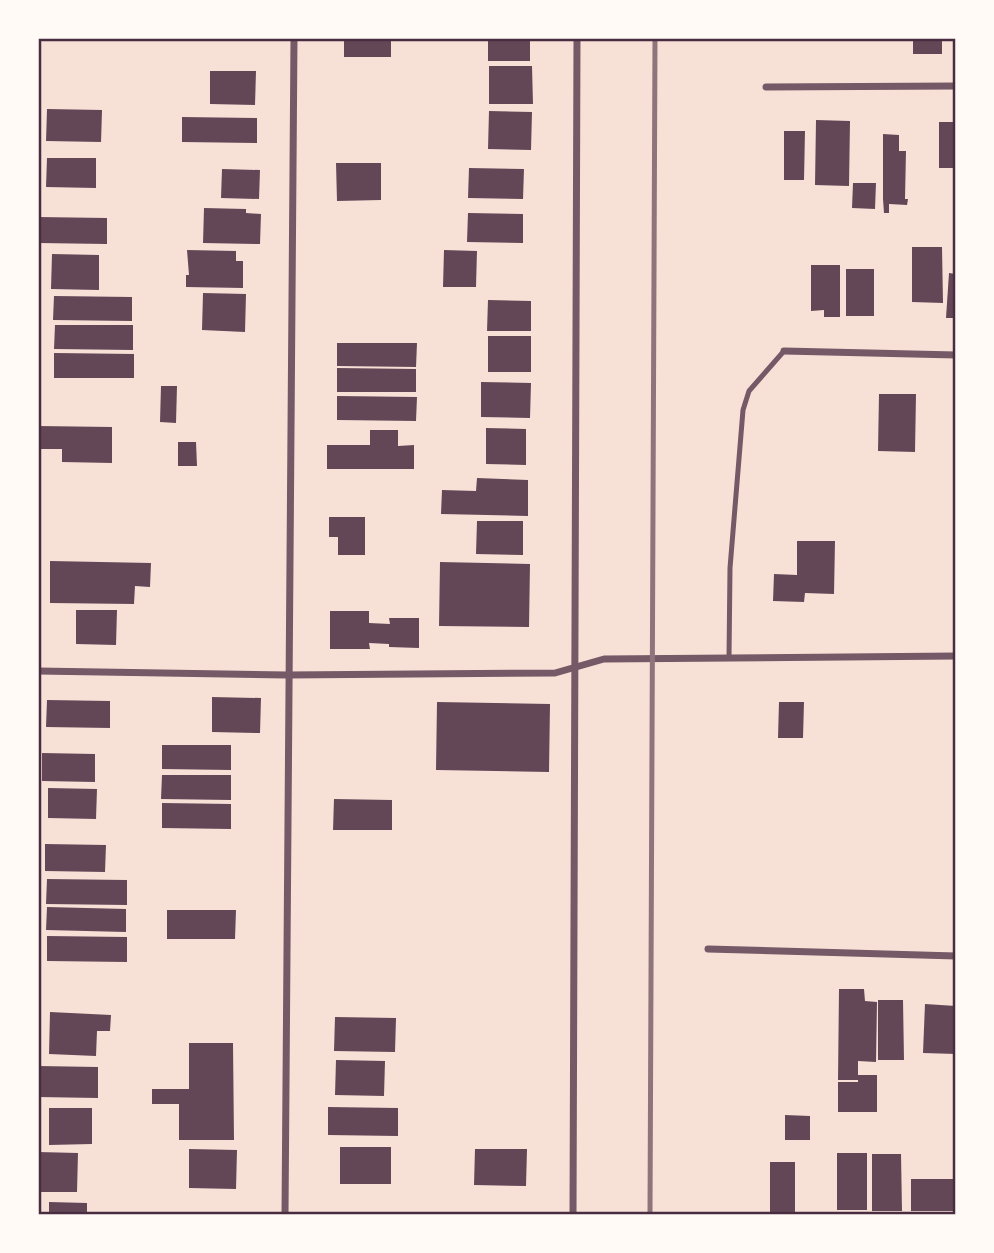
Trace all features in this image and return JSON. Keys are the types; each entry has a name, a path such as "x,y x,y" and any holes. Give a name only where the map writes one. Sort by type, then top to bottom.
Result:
{"street":[{"path":"285,1214 294,38"},
{"path":"573,1214 577,38"},
{"path":"766,87 956,86"},
{"path":"784,351 956,355"},
{"path":"38,671 555,673 604,659 956,656"},
{"path":"708,949 956,956"}],"lane":[{"path":"729,657 730,568 743,410 749,391 784,351"}],"building":[{"path":"344,38 391,38 391,57 344,57"},
{"path":"488,38 530,38 530,61 488,61"},
{"path":"913,38 942,38 942,54 913,54"},
{"path":"489,66 532,66 533,104 489,104"},
{"path":"210,71 256,71 255,105 210,104"},
{"path":"47,109 102,110 101,142 46,141"},
{"path":"489,111 532,112 531,150 488,149"},
{"path":"182,117 257,118 257,143 182,142"},
{"path":"816,120 850,121 849,186 815,185"},
{"path":"939,122 956,122 956,168 939,168"},
{"path":"784,131 805,131 804,180 784,180"},
{"path":"883,134 899,135 899,151 906,151 907,205 889,204 889,213 884,213"},
{"path":"47,158 96,158 96,188 46,187"},
{"path":"336,163 381,163 381,200 337,201"},
{"path":"469,168 524,169 523,199 468,198"},
{"path":"222,169 260,170 259,199 221,198"},
{"path":"853,183 876,183 875,209 852,208"},
{"path":"204,208 246,209 246,213 261,214 260,244 203,243"},
{"path":"468,213 523,214 523,243 467,242"},
{"path":"38,217 107,218 107,244 38,243"},
{"path":"912,247 942,247 943,303 912,302"},
{"path":"187,250 236,251 236,261 243,261 243,288 186,287 186,275 189,275"},
{"path":"444,250 477,251 476,287 443,287"},
{"path":"52,254 99,255 99,290 51,289"},
{"path":"811,265 840,265 840,317 824,317 824,310 811,311"},
{"path":"846,269 874,269 874,316 846,316"},
{"path":"949,273 956,274 956,318 946,318"},
{"path":"203,293 246,294 245,332 202,330"},
{"path":"54,296 132,297 132,321 53,320"},
{"path":"488,300 531,301 531,331 487,331"},
{"path":"55,325 133,325 133,350 54,349"},
{"path":"488,336 531,336 531,372 488,372"},
{"path":"337,343 417,343 416,367 337,366"},
{"path":"54,353 134,354 134,378 54,378"},
{"path":"337,368 416,369 416,392 337,392"},
{"path":"481,382 531,383 530,418 481,417"},
{"path":"161,386 177,386 176,423 160,422"},
{"path":"879,394 916,394 915,452 878,451"},
{"path":"337,396 417,397 416,421 337,420"},
{"path":"38,426 112,427 112,463 62,462 62,449 38,449"},
{"path":"486,428 526,429 526,465 486,464"},
{"path":"370,430 398,430 398,446 414,445 414,469 327,469 327,445 370,445"},
{"path":"178,442 196,442 197,466 178,466"},
{"path":"477,478 528,480 528,516 441,514 442,490 476,491"},
{"path":"329,517 365,517 365,555 338,555 338,537 329,537"},
{"path":"477,521 523,521 523,555 476,554"},
{"path":"797,541 835,541 834,594 805,593 804,602 773,601 774,574 797,575"},
{"path":"50,561 151,563 150,587 135,586 134,604 50,603"},
{"path":"440,562 530,564 529,627 439,626"},
{"path":"76,610 117,610 116,645 76,644"},
{"path":"330,611 369,611 369,623 390,624 389,618 419,618 419,648 369,643 370,649 330,649"},
{"path":"212,697 261,698 260,733 212,732"},
{"path":"47,700 110,701 110,728 46,727"},
{"path":"437,702 550,704 549,772 436,770"},
{"path":"779,702 804,702 803,738 778,738"},
{"path":"162,745 231,745 231,770 162,769"},
{"path":"42,753 95,754 95,782 42,781"},
{"path":"162,775 231,775 231,800 161,799"},
{"path":"48,788 97,789 96,819 48,818"},
{"path":"334,799 392,800 392,830 333,830"},
{"path":"162,803 231,804 231,829 162,828"},
{"path":"45,844 106,845 105,872 45,871"},
{"path":"47,879 127,880 127,905 46,904"},
{"path":"47,907 126,909 126,932 46,930"},
{"path":"167,910 236,910 235,939 167,939"},
{"path":"47,936 127,937 127,962 47,961"},
{"path":"839,989 864,989 865,1001 877,1002 876,1062 858,1061 858,1075 877,1075 877,1112 838,1112 838,1082 858,1082 838,1080"},
{"path":"878,1000 903,1000 904,1060 878,1060"},
{"path":"925,1004 956,1006 956,1054 923,1053"},
{"path":"50,1012 111,1015 110,1031 97,1031 96,1056 49,1054"},
{"path":"335,1017 396,1018 395,1052 334,1051"},
{"path":"189,1043 233,1043 234,1140 179,1140 179,1104 152,1104 152,1089 189,1089"},
{"path":"336,1060 385,1061 384,1096 335,1095"},
{"path":"38,1066 98,1067 98,1098 38,1097"},
{"path":"328,1107 398,1108 398,1136 328,1135"},
{"path":"49,1108 92,1108 92,1144 49,1145"},
{"path":"785,1115 810,1116 810,1140 785,1140"},
{"path":"340,1147 391,1147 391,1184 340,1184"},
{"path":"189,1149 237,1150 236,1189 189,1188"},
{"path":"475,1149 527,1149 526,1186 474,1185"},
{"path":"38,1152 78,1153 77,1192 38,1192"},
{"path":"837,1153 867,1153 867,1210 837,1210"},
{"path":"872,1154 901,1154 902,1211 872,1211"},
{"path":"770,1162 795,1162 795,1214 770,1214"},
{"path":"911,1179 956,1179 956,1211 911,1211"},
{"path":"49,1202 87,1203 87,1214 49,1214"}],"railway":[{"path":"650,1214 655,38"}]}
